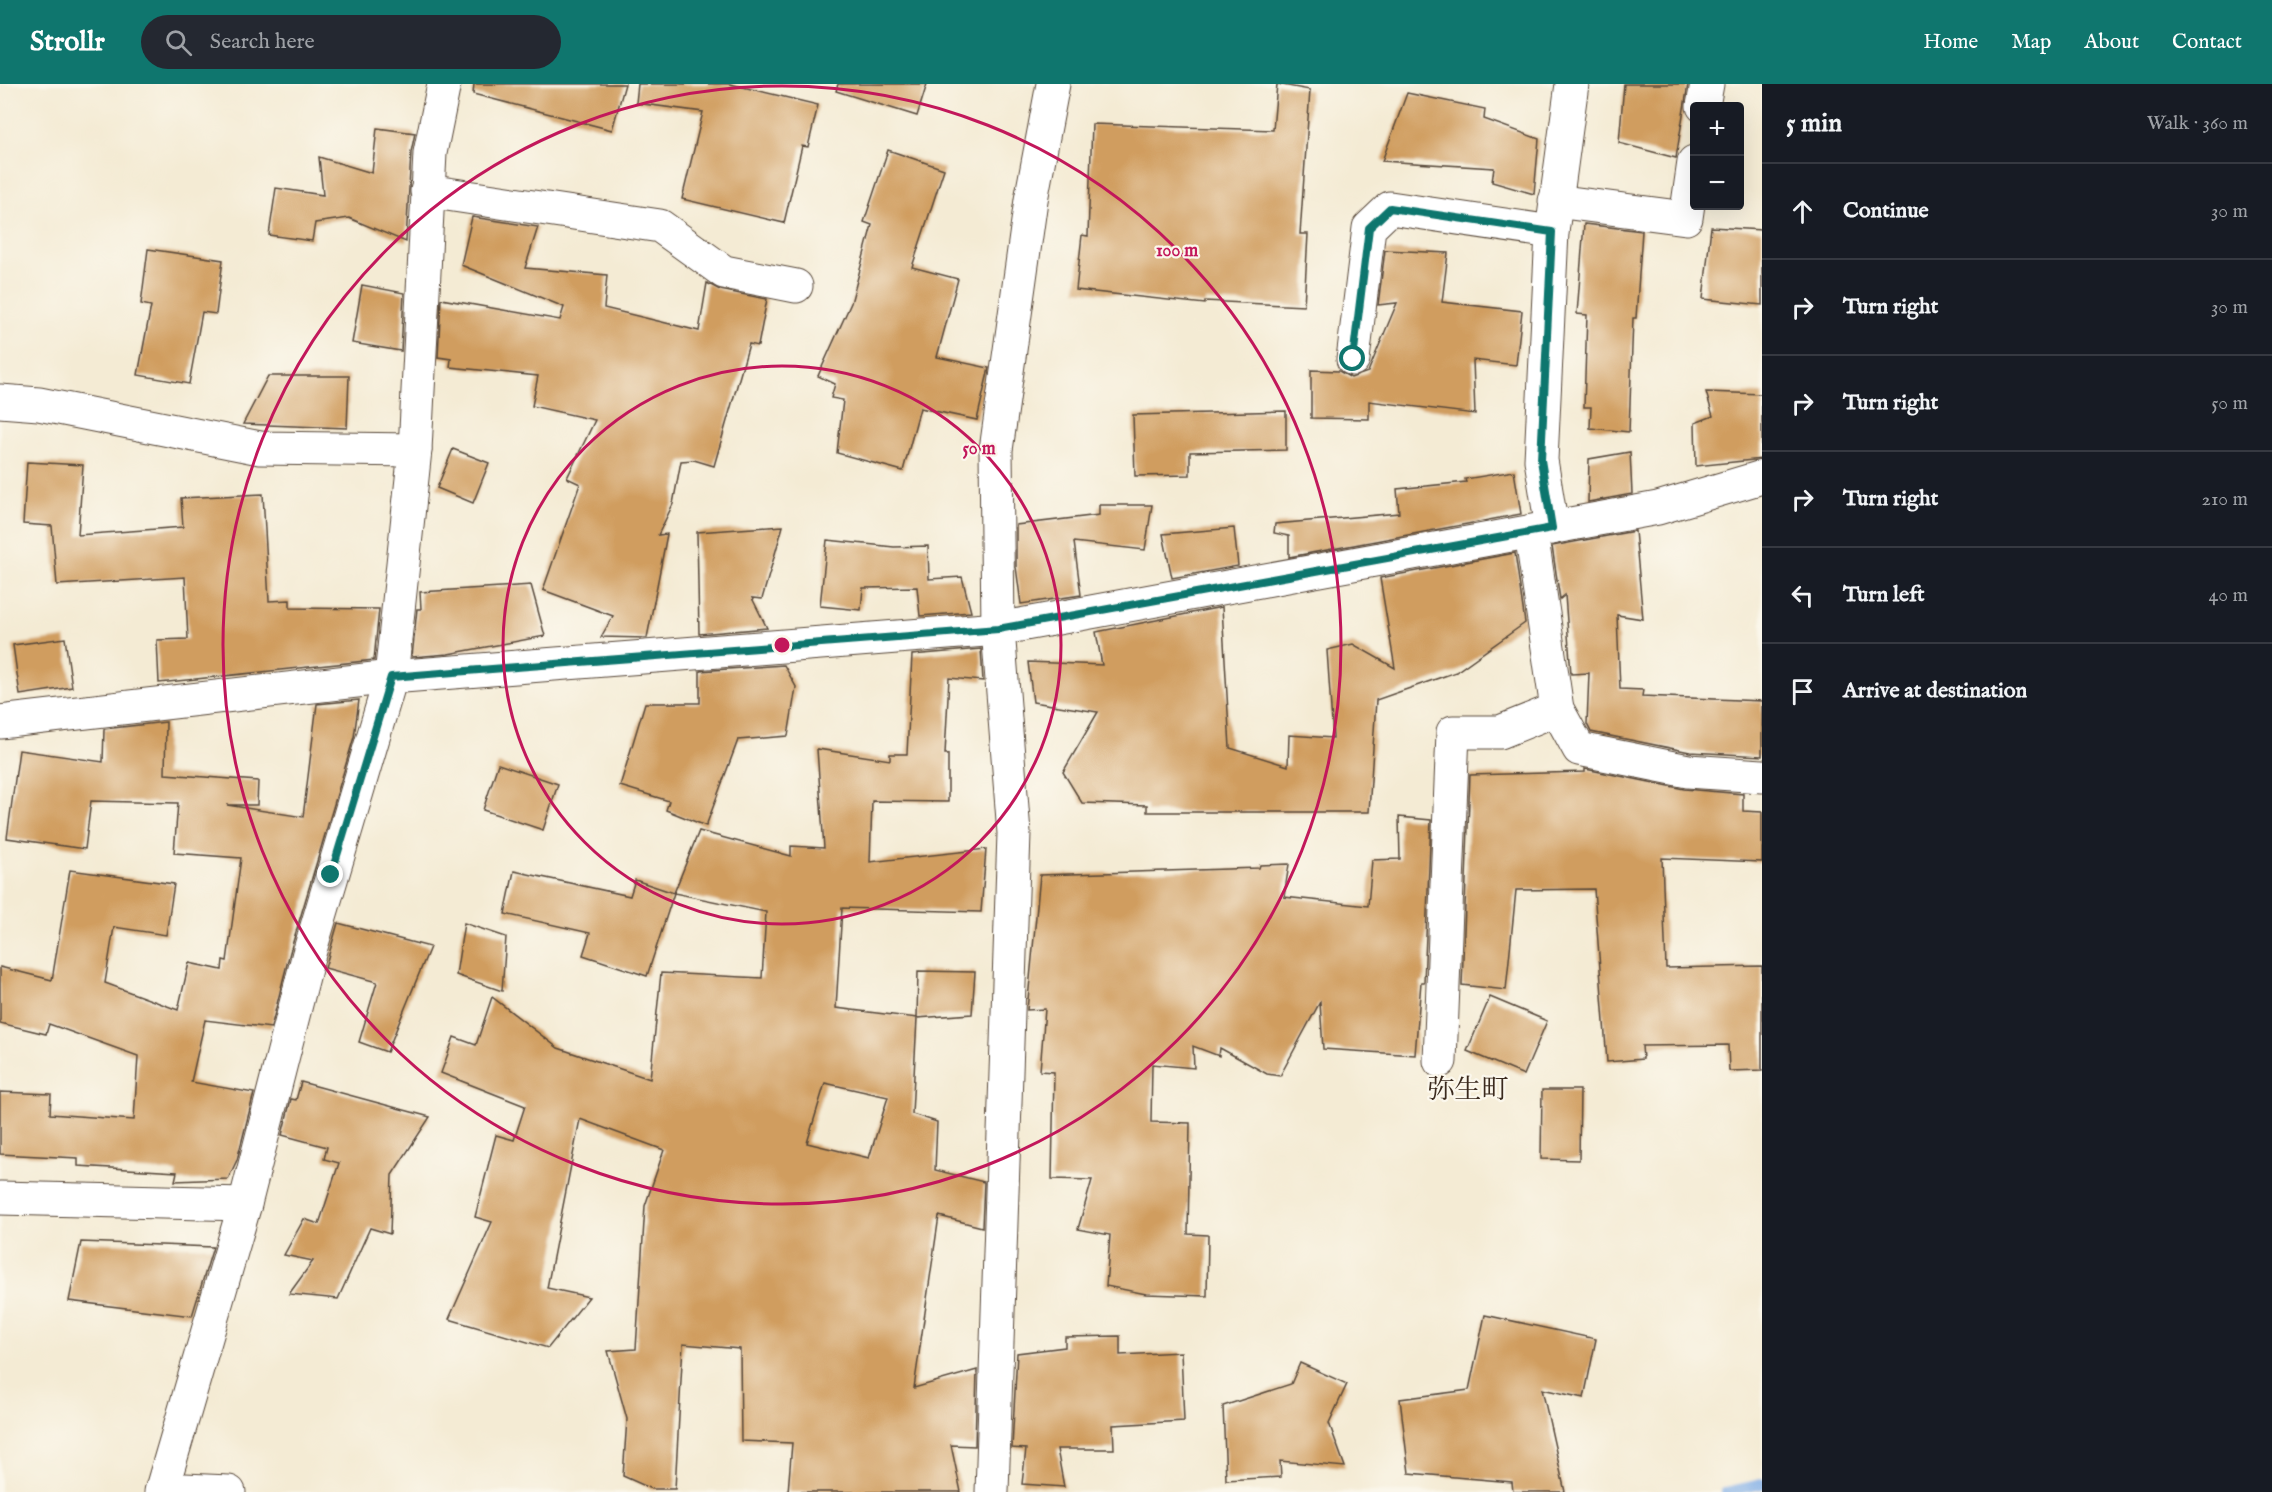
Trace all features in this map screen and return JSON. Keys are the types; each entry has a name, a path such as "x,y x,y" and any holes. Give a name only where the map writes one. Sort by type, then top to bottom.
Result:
{"street":[{"path":"229,1492 162,1490 245,1204 308,957 391,677 415,450 430,153 444,84"},
{"path":"992,1492 1014,833 998,629 996,450 1031,200 1053,84"},
{"path":"1572,84 1554,216 1541,460 1541,530 1557,709 1579,749 1688,771 1762,776"},
{"path":"1704,102 1707,84"},
{"path":"427,191 660,226 724,272 796,286"},
{"path":"1353,359 1369,228 1390,208 1554,216 1686,218 1690,193"},
{"path":"0,401 39,404 260,448 415,450"},
{"path":"0,722 391,677 998,629 1658,508 1762,477"},
{"path":"1440,1061 1453,732 1500,732 1557,709"},
{"path":"0,1198 245,1204"}],"building":[{"path":"474,84 625,84 612,130 473,94"},
{"path":"638,84 730,84 818,105 808,147 802,146 784,223 682,199 703,112 636,103"},
{"path":"838,84 927,84 917,116 836,91"},
{"path":"1277,84 1310,90 1300,234 1308,234 1304,306 1205,301 1205,304 1076,290 1082,235 1088,236 1092,124 1273,130"},
{"path":"1624,84 1688,84 1676,158 1619,143"},
{"path":"1407,93 1485,109 1484,119 1539,139 1534,194 1492,182 1494,168 1382,161"},
{"path":"377,128 415,133 411,152 406,242 349,218 315,223 312,241 269,235 276,188 323,195 319,157 372,173"},
{"path":"888,150 944,169 912,267 958,279 937,357 989,368 977,420 920,408 903,471 837,453 843,400 831,398 835,384 818,376 851,303 872,225 864,222"},
{"path":"472,217 538,227 525,268 607,275 604,308 699,331 707,283 720,290 767,299 758,346 749,344 714,466 694,460 681,461 673,504 658,535 667,534 647,638 601,637 613,616 543,590 580,484 567,478 595,420 532,406 538,376 450,367 451,359 438,357 441,299 560,320 564,307 461,265"},
{"path":"1584,224 1642,231 1636,318 1633,318 1629,432 1590,428 1591,407 1584,407 1587,315 1577,314"},
{"path":"1711,227 1762,230 1762,305 1703,299"},
{"path":"148,249 223,260 216,314 202,312 189,384 138,375 151,306 141,304"},
{"path":"1385,250 1448,253 1442,302 1522,311 1516,365 1473,360 1475,414 1369,401 1369,419 1311,418 1311,370 1339,371 1351,378 1368,372 1397,303 1378,305"},
{"path":"362,285 404,293 401,351 352,343"},
{"path":"268,376 349,376 347,428 243,424"},
{"path":"1706,392 1762,394 1762,459 1696,466 1695,423 1713,416"},
{"path":"1286,411 1286,450 1190,452 1190,475 1135,476 1133,415"},
{"path":"453,449 489,463 473,503 437,488"},
{"path":"1630,452 1632,494 1588,502 1589,459"},
{"path":"27,462 83,465 78,535 183,527 181,498 263,494 269,601 290,600 290,608 379,609 374,660 159,683 157,640 188,639 185,577 57,585 52,526 23,524"},
{"path":"1514,471 1521,514 1289,557 1289,536 1274,533 1275,524 1399,513 1397,489 1466,482 1465,479"},
{"path":"1099,505 1152,505 1145,550 1074,542 1081,595 1021,604 1016,567 1016,525 1099,515"},
{"path":"783,526 762,599 752,598 767,628 699,634 697,532"},
{"path":"1234,528 1238,566 1172,578 1163,534"},
{"path":"1635,531 1643,619 1617,615 1620,689 1643,690 1642,696 1762,701 1762,756 1690,752 1591,732 1587,724 1589,673 1571,674 1565,595 1560,599 1552,546"},
{"path":"827,540 894,547 928,546 929,579 962,577 971,612 920,616 917,587 863,588 861,610 820,606"},
{"path":"1515,553 1525,623 1456,672 1376,700 1369,812 1147,812 1147,805 1082,803 1063,772 1098,712 1033,702 1028,662 1102,665 1096,632 1222,607 1230,748 1288,766 1289,735 1333,738 1327,650 1353,644 1395,668 1380,578"},
{"path":"531,585 545,636 448,654 412,657 417,609 421,609 420,592"},
{"path":"65,638 72,687 20,695 13,645"},
{"path":"981,649 983,681 949,678 945,754 948,754 948,802 872,801 870,862 986,849 981,912 842,908 836,1008 917,1018 912,1114 937,1122 935,1170 984,1182 982,1227 939,1216 914,1388 977,1370 975,1446 951,1445 961,1492 788,1492 792,1443 741,1441 740,1349 683,1344 675,1489 652,1489 623,1476 627,1419 608,1351 636,1349 645,1206 664,1150 580,1119 547,1288 589,1297 548,1348 449,1319 492,1222 475,1217 496,1135 514,1140 525,1106 441,1073 454,1037 476,1045 492,997 558,1048 650,1079 661,973 762,978 766,912 674,893 699,831 791,856 791,846 824,848 817,749 890,760 890,754 907,754 912,655","holes":["825,1083 888,1097 869,1158 807,1143"]},
{"path":"784,665 796,687 788,736 738,740 706,826 666,810 669,801 620,786 645,703 700,703 700,671"},
{"path":"359,700 354,737 290,952 271,1028 205,1020 191,1082 254,1093 237,1160 228,1179 175,1181 177,1172 78,1166 78,1158 0,1154 0,1092 51,1094 50,1114 134,1120 138,1056 49,1024 46,1034 0,1023 0,967 52,980 70,870 174,884 166,935 114,927 105,983 178,1010 189,963 222,970 223,960 227,961 241,858 174,853 178,803 91,801 85,849 7,838 19,750 103,762 104,729 166,722 165,774 258,781 257,805 227,805 303,817 317,704"},
{"path":"498,764 558,784 543,830 483,810"},
{"path":"1585,769 1684,789 1743,794 1743,811 1762,812 1762,862 1662,858 1666,968 1762,966 1762,1070 1729,1071 1728,1045 1642,1046 1643,1059 1607,1062 1594,889 1516,890 1506,990 1462,985 1470,775 1585,772"},
{"path":"1399,817 1431,820 1424,982 1421,982 1415,1055 1323,1049 1320,1002 1280,1076 1267,1074 1220,1048 1219,1056 1193,1046 1194,1068 1152,1064 1151,1122 1190,1123 1188,1234 1208,1235 1207,1296 1146,1294 1106,1286 1110,1235 1078,1229 1092,1180 1052,1179 1054,1072 1040,1071 1045,1009 1027,1010 1040,875 1259,868 1260,865 1289,864 1284,897 1368,906 1372,860 1400,859"},
{"path":"514,871 630,896 635,880 674,893 647,976 583,955 590,933 505,914"},
{"path":"338,923 430,947 387,1052 359,1042 377,982 325,968"},
{"path":"464,923 506,937 502,991 456,975"},
{"path":"918,971 975,972 972,1014 917,1018"},
{"path":"1490,997 1547,1021 1524,1075 1467,1051"},
{"path":"301,1082 430,1117 392,1175 390,1234 370,1228 338,1299 289,1294 313,1261 284,1255 304,1219 319,1224 339,1163 324,1159 327,1147 282,1135 291,1099 296,1100"},
{"path":"1542,1090 1580,1090 1579,1160 1541,1159"},
{"path":"81,1242 213,1247 192,1316 69,1301"},
{"path":"1485,1315 1596,1339 1584,1398 1542,1389 1565,1492 1513,1492 1512,1482 1409,1473 1400,1399 1469,1390"},
{"path":"1120,1336 1120,1355 1181,1352 1184,1421 1113,1425 1114,1449 1057,1449 1064,1487 1022,1484 1026,1449 1012,1448 1017,1353 1065,1347 1065,1337"},
{"path":"1300,1363 1347,1384 1329,1423 1345,1467 1280,1461 1281,1477 1226,1480 1223,1406 1291,1384"}],"waterway":[{"path":"1726,1492 1762,1484"}],"district":[{"name":"弥生町","path":"1468,1089"}],"route":[{"path":"331,875 391,677 998,629 1552,528 1541,460 1552,232 1390,208 1369,228 1353,359"}]}
